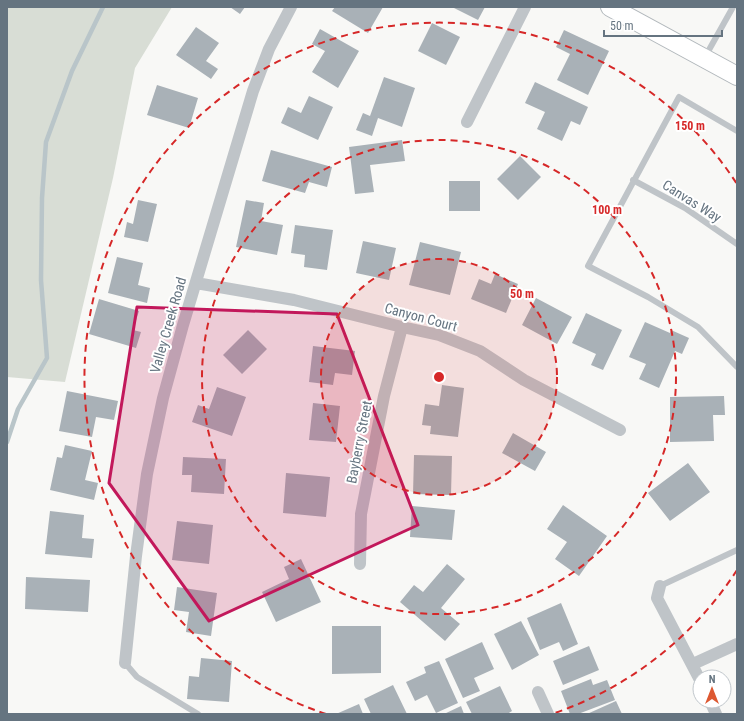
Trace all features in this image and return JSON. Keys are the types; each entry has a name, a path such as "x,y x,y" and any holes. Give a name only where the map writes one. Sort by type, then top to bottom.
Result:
{"main road":[{"path":"610,7 737,76"}],"street":[{"name":"Valley Creek Road","path":"125,663 136,556 148,474 163,398 183,324 253,91 269,49 291,7"},
{"path":"467,122 525,7"},
{"name":"Canyon Court","path":"196,282 294,300 439,335 480,351 524,380 620,430"},
{"name":"Bayberry Street","path":"360,564 361,514 384,396 402,327"},
{"path":"660,586 657,598 695,669"},
{"path":"693,664 737,644"},
{"path":"538,692 548,714"}],"lane":[{"path":"704,58 734,7"},
{"path":"737,131 679,97 588,266 648,297 698,327 737,368"},
{"name":"Canvas Way","path":"633,180 685,208 737,244"},
{"path":"660,586 737,550"},
{"path":"125,663 137,677 198,714"}],"highlighted area":[{"path":"137,307 337,314 418,525 209,621 109,483"}],"shaded area":[{"path":"7,7 172,7 135,68 113,178 65,382 7,377"}],"building":[{"path":"230,7 245,7 240,14"},
{"path":"335,7 383,7 368,33 332,11"},
{"path":"452,7 485,7 478,20"},
{"path":"432,23 460,37 446,65 418,51"},
{"path":"196,27 219,43 206,61 218,69 211,79 176,55"},
{"path":"320,29 359,51 338,88 312,72 325,51 312,44"},
{"path":"564,30 609,51 588,95 557,80 570,54 556,47"},
{"path":"384,77 415,88 402,127 378,118 372,136 356,130 363,113 370,116"},
{"path":"535,82 588,107 580,125 571,121 562,141 537,129 545,112 525,103"},
{"path":"157,85 198,98 189,128 147,115"},
{"path":"309,96 333,107 318,140 281,123 288,107 301,113"},
{"path":"402,140 405,161 370,165 374,192 355,194 349,147"},
{"path":"271,150 332,167 327,187 309,182 305,193 262,181"},
{"path":"520,156 541,177 518,200 497,179"},
{"path":"449,181 480,181 480,211 449,211"},
{"path":"138,200 157,204 148,242 124,237 127,222 133,224"},
{"path":"246,200 264,203 261,221 283,225 277,255 236,247"},
{"path":"295,225 333,230 327,270 304,267 305,255 291,253"},
{"path":"363,241 396,248 389,280 356,273"},
{"path":"420,242 461,252 450,295 409,285"},
{"path":"117,257 143,263 138,285 150,288 147,303 108,293"},
{"path":"495,274 518,284 506,313 471,299 479,279 491,284"},
{"path":"536,298 572,317 557,344 522,325"},
{"path":"99,299 139,311 133,330 141,332 136,348 89,334"},
{"path":"586,313 622,330 603,370 591,365 596,354 572,343"},
{"path":"645,322 670,333 671,330 689,338 682,354 675,351 659,388 639,379 646,364 629,357"},
{"path":"248,330 267,349 242,374 223,355"},
{"path":"313,346 355,351 352,375 335,373 333,385 309,382"},
{"path":"442,385 464,388 458,437 430,434 431,426 422,425 425,404 439,406"},
{"path":"217,387 246,397 232,436 192,422 198,405 209,409"},
{"path":"67,391 118,401 114,420 96,417 92,437 59,431"},
{"path":"724,396 725,415 713,415 714,441 670,442 670,397"},
{"path":"313,403 340,406 336,442 309,440"},
{"path":"513,433 546,452 535,471 502,453"},
{"path":"65,445 92,451 85,480 98,483 94,500 50,490 57,457 62,458"},
{"path":"414,455 452,456 451,495 413,494"},
{"path":"183,457 226,459 224,494 191,492 192,475 182,475"},
{"path":"688,463 710,492 670,521 648,493"},
{"path":"286,473 330,477 326,517 283,513"},
{"path":"563,505 607,536 579,576 555,559 567,542 547,529"},
{"path":"412,506 455,510 452,540 410,537"},
{"path":"50,511 84,515 82,538 94,539 92,558 45,554"},
{"path":"177,521 213,525 209,564 172,560"},
{"path":"301,559 321,602 276,622 262,592 289,579 284,567"},
{"path":"447,564 465,579 441,608 460,624 445,641 400,602 414,585 423,592"},
{"path":"26,577 90,580 88,612 25,609"},
{"path":"177,587 217,593 211,636 186,632 189,612 174,610"},
{"path":"561,603 578,644 563,651 559,642 540,650 527,618"},
{"path":"521,621 539,655 512,670 494,634"},
{"path":"332,626 381,626 381,673 332,674"},
{"path":"482,642 494,669 474,678 480,691 463,698 445,659"},
{"path":"589,646 599,670 563,685 553,661"},
{"path":"201,658 232,661 229,702 187,699 189,676 199,677"},
{"path":"439,661 458,703 436,713 427,695 415,701 406,682 426,673 424,667"},
{"path":"591,679 593,685 607,680 615,700 578,714 570,714 561,691"},
{"path":"393,685 407,714 371,714 364,699"},
{"path":"500,686 512,711 507,714 472,714 466,702"},
{"path":"616,701 622,714 587,714"},
{"path":"359,704 363,714 336,714"},
{"path":"461,706 464,714 444,714"}],"waterway":[{"path":"7,442 18,409 47,358 41,280 42,198 46,142 72,71 103,7"}]}
